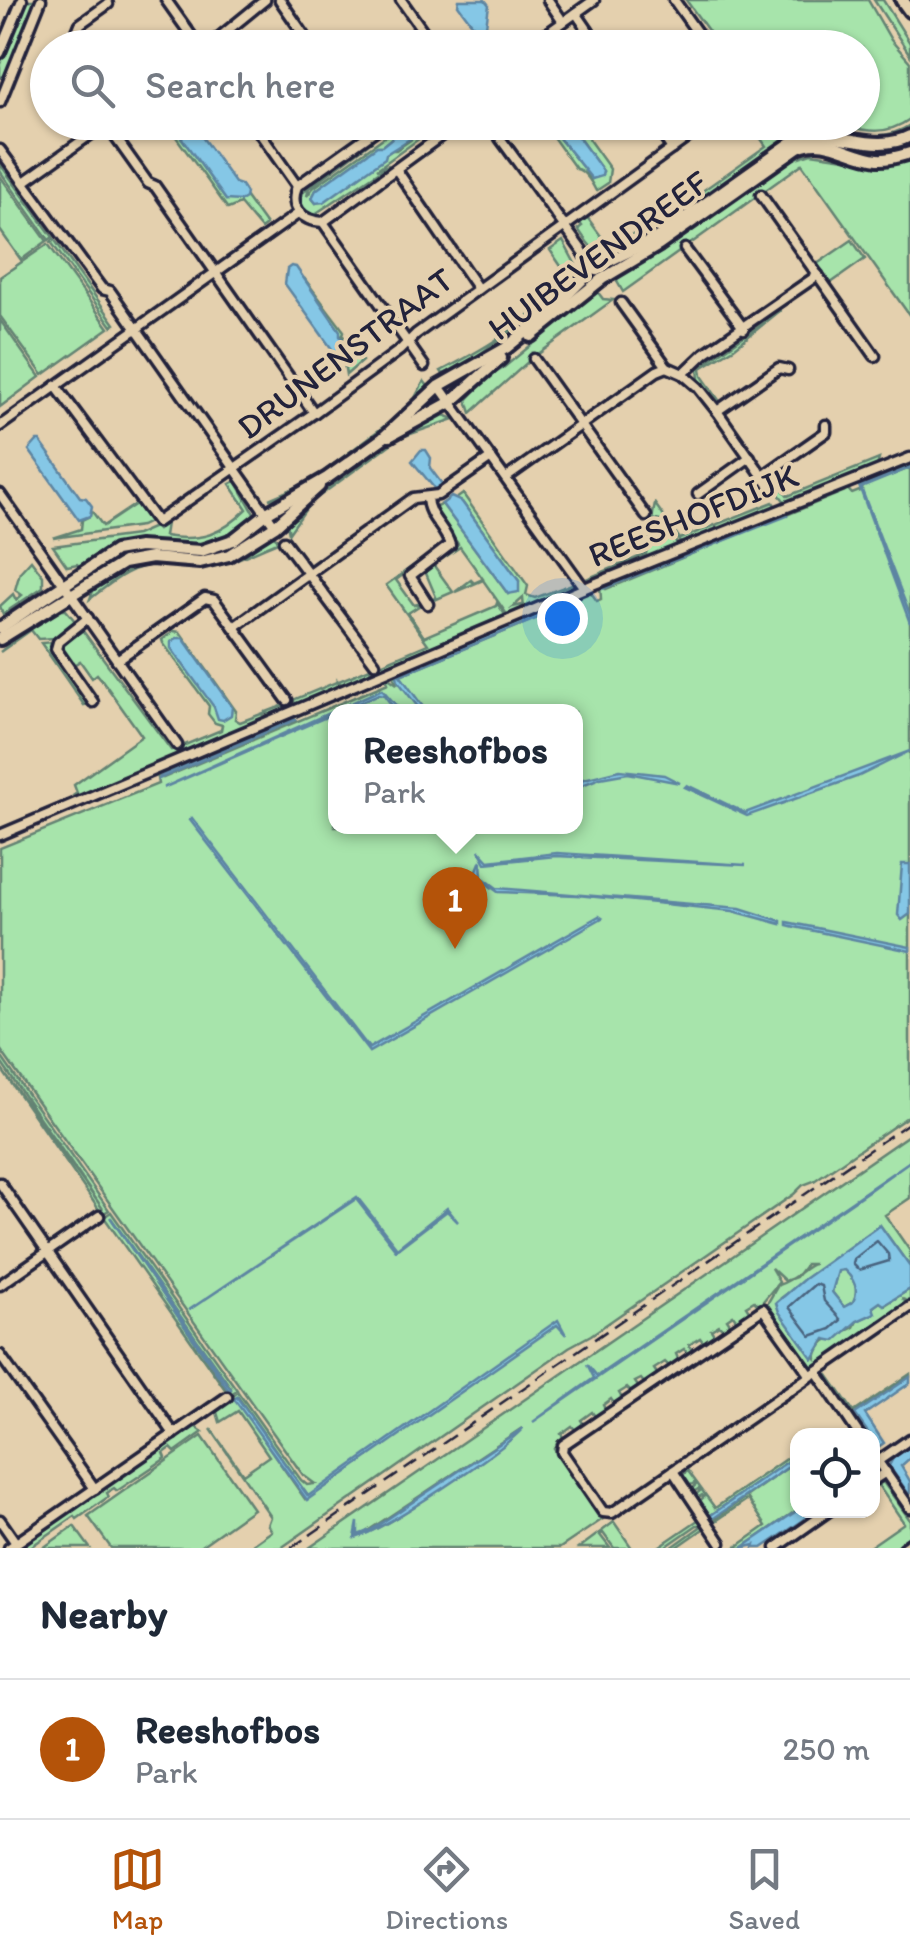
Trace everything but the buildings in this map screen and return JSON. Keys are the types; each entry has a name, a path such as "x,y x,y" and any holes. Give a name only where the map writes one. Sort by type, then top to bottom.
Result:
{"main road":[{"path":"902,0 910,11"}],"street":[{"path":"0,53 22,0"},
{"path":"1,95 41,0"},
{"path":"166,0 189,30"},
{"path":"226,30 265,0"},
{"path":"280,0 301,30"},
{"path":"401,0 422,30"},
{"path":"548,0 563,22"},
{"path":"552,30 594,0"},
{"path":"674,0 695,30"},
{"path":"78,30 108,4"},
{"path":"576,14 587,30"},
{"name":"HUIBEVENDREEF","path":"854,140 886,144 910,136"},
{"path":"24,182 83,140"},
{"path":"119,140 314,413"},
{"path":"265,140 298,186"},
{"path":"357,140 298,186 294,199 299,213 308,220 323,222 435,140"},
{"path":"504,140 602,279"},
{"path":"666,140 672,149"},
{"name":"DRUNENSTRAAT","path":"56,386 158,522 314,413 684,140"},
{"name":"HUIBEVENDREEF","path":"0,628 104,556 127,548 188,551 233,540 383,438 439,386 506,348 550,313 594,268 654,239 795,140"},
{"name":"HUIBEVENDREEF","path":"383,438 451,402 494,363 557,318 602,279 660,245 805,144 828,144 879,159 910,153"},
{"path":"0,150 102,289 110,291 275,526"},
{"path":"396,169 478,289"},
{"path":"761,194 875,356"},
{"path":"0,426 299,213"},
{"path":"323,222 424,366"},
{"path":"686,249 744,328"},
{"path":"683,374 705,353 818,275"},
{"path":"621,303 667,367 683,374 717,411 771,488"},
{"path":"534,359 646,516"},
{"path":"506,478 667,367"},
{"path":"717,411 780,368 788,370"},
{"path":"439,386 584,588"},
{"path":"763,476 826,432 826,425"},
{"path":"698,494 750,457"},
{"path":"234,627 413,498 438,496 491,458"},
{"name":"REESHOFDIJK","path":"0,836 584,588 910,458"},
{"name":"HUIBEVENDREEF","path":"0,639 123,563 150,558 200,562 217,559 252,542 327,478"},
{"path":"0,494 177,745"},
{"path":"427,497 427,509 450,545 410,576 428,604"},
{"path":"284,540 375,662"},
{"path":"117,660 205,598 214,600 287,700"},
{"path":"88,618 58,642 56,649 93,702"},
{"path":"0,1183 174,1434"},
{"path":"0,1285 98,1216"},
{"path":"854,1428 814,1374 766,1312 758,1311 563,1445 562,1452 607,1514 673,1471 814,1374 910,1307"},
{"path":"0,1355 94,1489"},
{"path":"0,1520 13,1546 227,1398"},
{"path":"880,1454 910,1439"},
{"path":"880,1464 910,1508"},
{"path":"673,1471 721,1543"},
{"path":"880,1476 886,1472"},
{"path":"776,1548 819,1518"},
{"path":"903,1548 910,1544"}],"green space":[{"path":"25,0 38,0 8,76 0,77 0,64"},
{"path":"686,0 868,0 891,40 910,62 910,119 880,130 880,30 708,30"},
{"path":"874,0 883,0 910,43 910,55"},
{"path":"178,140 183,140 226,200 245,196 266,225 261,229 240,204 228,209"},
{"path":"373,140 309,188 307,196 380,140 389,140 316,190 312,198 316,203 392,150 417,140 377,169 389,165 318,212 317,218 301,209 298,191 304,192 309,186"},
{"path":"555,140 561,140 592,179 603,171 580,140 589,140 610,169 608,183 596,191"},
{"path":"762,140 788,140 639,244 615,253 599,253 578,229 582,226 579,222 587,217 606,243 665,224 653,226 766,146"},
{"path":"811,153 886,164 910,159 910,316 802,164 623,292 615,278 620,271 787,161"},
{"path":"0,164 53,237 49,240 0,171"},
{"path":"0,176 47,241 21,260 0,230"},
{"path":"54,239 115,324 112,326 51,242"},
{"path":"852,240 865,259 831,283 817,264"},
{"path":"563,241 578,269 564,293 543,312 470,361 443,374 441,371 510,330 555,291 567,275 550,250"},
{"path":"48,244 109,328 43,375 0,316 0,277"},
{"path":"304,278 362,361 346,375 348,347"},
{"path":"597,291 603,299 613,300 530,360 471,413 467,400 488,377"},
{"path":"781,310 734,348 701,368 702,376 721,403 717,404 699,379 698,368"},
{"path":"0,320 40,377 0,407"},
{"path":"424,381 431,390 377,434 322,475 283,500 269,499 311,481 391,421 411,405"},
{"path":"440,413 454,419 399,438 310,503 289,533 287,524 296,516 294,513 328,484 382,446"},
{"path":"879,459 877,467 786,503 767,479 772,475 788,496"},
{"path":"910,468 910,1115 803,1185 281,1548 248,1548 272,1531 268,1525 271,1517 211,1429 243,1474 269,1456 238,1411 220,1422 216,1409 238,1392 301,1480 307,1485 315,1484 303,1475 0,1049 0,848 158,784 156,772 384,675 397,684 397,670 589,590 597,601 601,599 600,585 846,487 852,494 863,486","holes":["845,491 606,589 603,587","578,597 579,601 400,675 403,681 398,681 398,673","238,1397 308,1496 305,1499 235,1399"]},
{"path":"236,481 254,513 246,528 232,538 193,546 115,548 80,567 67,566 53,546 136,535 154,527 157,530 166,523 164,536 200,537 219,531 247,509 230,484"},
{"path":"463,494 528,586 526,595 535,598 577,582 577,587 524,609 523,598 513,607 522,605 522,610 508,616 483,580 455,592 471,580 474,583 483,579 460,547 433,562 458,544 433,509 442,504 508,594 519,581 456,499"},
{"path":"773,502 776,507 718,530 716,526 717,530 681,544 665,522 652,519 655,504 680,539"},
{"path":"136,504 149,522 141,526 53,538 81,529 82,520 90,516 91,510 103,526"},
{"path":"652,523 663,525 678,545 587,583 584,580 646,554"},
{"path":"437,529 444,539 442,547 396,580 414,605 425,602 408,613 424,637 497,603 506,616 380,668 378,665 428,644 386,585 441,546 443,539"},
{"path":"270,533 280,541 232,561 201,568 140,568 90,599 92,584 112,571 143,561 196,565"},
{"path":"31,560 43,576 43,587 3,614 0,606 13,594 16,600 22,595 15,590 20,572"},
{"path":"432,563 453,592 430,602 436,597 425,571 418,573"},
{"path":"66,610 75,621 55,638 38,639 31,630 0,652 38,622"},
{"path":"80,627 171,750 178,754 80,797 74,795 74,785 142,736 97,674 92,678 80,661 72,666 62,652 63,641"},
{"path":"174,631 180,632 236,711 235,719 240,722 265,713 267,717 182,753 180,747 221,730 222,725 208,714 209,706 163,643"},
{"path":"53,642 54,654 89,704 84,705 41,643"},
{"path":"370,668 371,673 342,685 338,681"},
{"path":"338,681 339,686 296,705 293,700"},
{"path":"285,705 286,708 269,716 265,712"},
{"path":"0,1055 109,1210 102,1214 0,1067 103,1209 0,1061"},
{"path":"910,1134 910,1198 885,1215 910,1251 910,1267 880,1225 781,1298 816,1358 825,1341 874,1313 873,1307 880,1302 885,1305 910,1289 910,1302 902,1299 909,1304 811,1367 767,1304 778,1285 792,1279 785,1281 771,1268 779,1282 759,1306 754,1301 746,1306 750,1312 737,1321 733,1315 727,1319 731,1325 724,1330 719,1325 711,1330 715,1336 704,1343 700,1338 689,1345 693,1352 688,1354 684,1349 676,1354 679,1361 670,1367 665,1362 654,1369 658,1375 645,1384 641,1379 635,1382 639,1388 632,1393 627,1388 619,1393 623,1400 615,1405 611,1399 603,1405 606,1411 596,1418 592,1412 581,1420 585,1426 576,1431 572,1426 561,1434 565,1440 554,1448 603,1519 560,1548 309,1548","holes":["522,1428 419,1503 363,1534"]},
{"path":"111,1212 237,1390 229,1395 104,1217","holes":["111,1218 231,1389 228,1390"]},
{"path":"844,1269 853,1280 856,1293 853,1302 844,1307 832,1292 838,1270"},
{"path":"910,1374 855,1414 864,1428 825,1376 854,1412"},
{"path":"193,1425 203,1432 175,1452 171,1448 164,1453 166,1458 117,1491 114,1488 106,1493 108,1497 77,1519 75,1516 29,1548 14,1548"},
{"path":"202,1436 253,1509 198,1548 111,1548 88,1516"},
{"path":"790,1456 790,1460 711,1515 713,1520 790,1466 790,1515 742,1548 735,1548 766,1526 748,1499 713,1523 698,1502 704,1497 696,1499 694,1496 700,1491 692,1493 690,1490 696,1485 688,1487 682,1475 688,1471 715,1508"},
{"path":"673,1481 706,1527 676,1548 671,1548 703,1525 697,1525 664,1548 657,1548 698,1520"},
{"path":"883,1482 910,1520 910,1540 898,1548 868,1548 904,1523 880,1484"},
{"path":"614,1522 632,1548 614,1548 603,1533 600,1535 610,1548 579,1548"},
{"path":"74,1526 90,1548 43,1548"}],"water":[{"path":"459,0 485,0 489,5 486,26 476,29 458,5"},
{"path":"183,140 204,140 246,193 240,201 226,200"},
{"path":"389,140 408,140 324,202 316,203 312,198 316,190"},
{"path":"561,140 580,140 603,171 602,176 592,179"},
{"path":"291,266 296,267 340,331 348,347 342,357 337,356 285,284"},
{"path":"37,441 80,497 92,506 90,516 79,520 29,450"},
{"path":"421,450 426,450 431,458 430,468 442,484 435,489 412,461"},
{"path":"910,465 861,488 910,623 859,486"},
{"path":"451,497 462,502 519,581 519,592 508,594 442,504"},
{"path":"786,513 787,516 602,589"},
{"path":"579,597 579,601 400,675 421,704 416,704 398,681 397,675"},
{"path":"183,638 232,707 231,715 218,719 214,707 171,648 171,642"},
{"path":"382,689 395,704 379,694 349,704"},
{"path":"328,713 328,716 163,788"},
{"path":"295,720 159,779 161,775"},
{"path":"910,751 859,776 747,816 685,787 745,813"},
{"path":"620,770 664,775 680,783 628,773 583,785 583,779"},
{"path":"192,818 369,1048 599,916 602,918 369,1052"},
{"path":"479,850 489,861 557,853 746,865 556,856 486,863"},
{"path":"481,860 482,877 497,888 740,908 781,924 733,911 577,895 498,892 479,878"},
{"path":"902,864 910,864 910,914 902,920 898,915"},
{"path":"787,922 910,947 910,951 795,927"},
{"path":"910,1161 533,1422 594,1378 587,1364 597,1376"},
{"path":"357,1197 397,1248 447,1208 458,1222 447,1211 396,1250 356,1199 189,1310"},
{"path":"110,1217 231,1389 229,1391"},
{"path":"880,1225 910,1267 910,1289 884,1305 880,1302 873,1307 875,1313 857,1321 835,1341 825,1339 813,1359 776,1303","holes":["838,1271 848,1273 856,1293 853,1302 844,1307 832,1292"]},
{"path":"558,1320 566,1335 557,1325 307,1500 234,1399 237,1397 308,1496"},
{"path":"910,1377 910,1383 865,1414 874,1428 865,1428 855,1414"},
{"path":"523,1428 443,1488 390,1521 355,1538 358,1522 358,1535 371,1530"},
{"path":"910,1447 910,1458 901,1466 910,1481 910,1496 889,1466 894,1456"},
{"path":"790,1460 790,1466 711,1520 711,1515"},
{"path":"790,1515 807,1518 762,1548 742,1548"}],"railway":[{"path":"291,1548 910,1122"}],"place":[{"name":"Reeshofbos","path":"455,949"}]}
